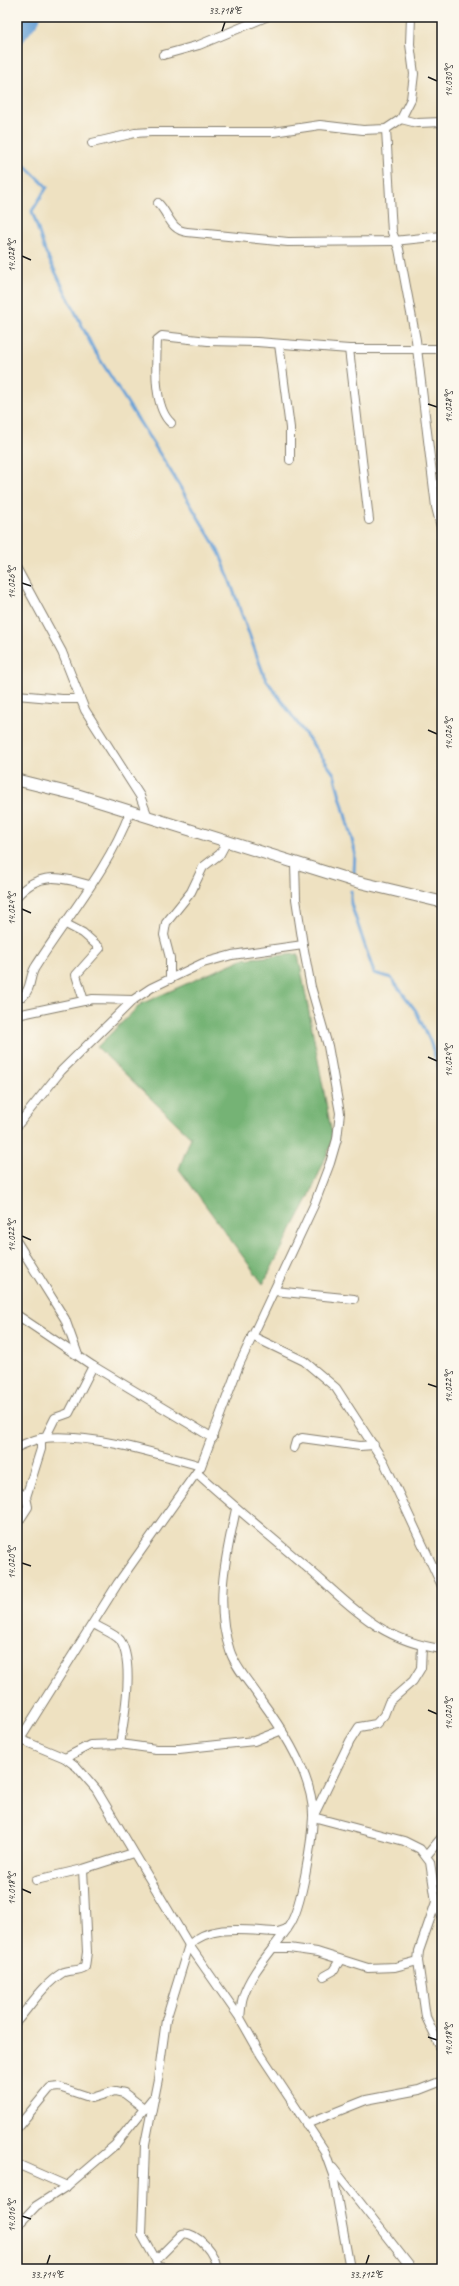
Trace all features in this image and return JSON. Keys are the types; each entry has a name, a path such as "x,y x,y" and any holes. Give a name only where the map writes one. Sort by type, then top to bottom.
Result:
{"main road":[{"path":"17,780 50,787 354,881 442,902"}],"street":[{"path":"163,55 199,45 266,17"},
{"path":"92,143 135,133 151,132 273,132 320,125 362,130 386,129 401,118 410,106 414,66 410,44 411,17"},
{"path":"401,118 417,123 442,122"},
{"path":"386,129 389,209 394,241 399,249 417,350 422,395 428,426 436,507 442,531"},
{"path":"158,203 167,212 172,225 182,232 288,242 394,241 442,236"},
{"path":"171,423 162,413 159,405 156,353 159,336 208,341 349,349 442,349"},
{"path":"279,344 290,428 290,460"},
{"path":"349,349 369,520"},
{"path":"17,568 62,652 79,698 140,796 148,817"},
{"path":"17,695 62,699 79,698"},
{"path":"17,996 23,996 27,993 34,967 117,844 130,812"},
{"path":"170,978 170,958 164,935 166,923 191,892 203,867 220,854 227,841"},
{"path":"295,862 296,899 302,945 311,987 328,1046 340,1113 337,1139 330,1163 314,1205 236,1372 213,1438 199,1470 118,1583 94,1624 18,1740 65,1758 78,1767 96,1789 189,1945 240,2018 261,2055 324,2150 330,2164 350,2269"},
{"path":"17,896 24,888 37,880 51,877 90,885"},
{"path":"64,923 83,933 100,948 76,975 84,1001"},
{"path":"17,1126 61,1071 133,1000 151,988 203,963 232,955 302,945"},
{"path":"17,1015 93,999 133,1000"},
{"path":"17,1242 65,1319 78,1355"},
{"path":"274,1291 354,1299"},
{"path":"17,1315 93,1366 213,1438"},
{"path":"252,1336 293,1355 320,1372 336,1388 374,1445 409,1512 442,1586"},
{"path":"17,1524 28,1507 26,1497 43,1438 55,1418 69,1413 93,1366"},
{"path":"17,1447 43,1438 100,1442 155,1453 199,1470 236,1508 300,1561 344,1603 370,1622 397,1637 422,1647 442,1649"},
{"path":"294,1448 296,1441 302,1438 360,1446 374,1445"},
{"path":"17,1491 26,1497"},
{"path":"236,1508 223,1570 222,1587 226,1632 236,1665 282,1730 311,1797 313,1817 298,1904 294,1917 254,1975 243,1997 240,2018"},
{"path":"94,1624 120,1640 127,1658 126,1704 120,1744"},
{"path":"313,1817 350,1741 359,1727 376,1724 384,1715 389,1702 413,1681 421,1668 422,1647"},
{"path":"65,1758 90,1745 120,1744 156,1749 179,1749 254,1741 282,1730"},
{"path":"313,1817 412,1844 427,1855 434,1877 436,1902 442,1917"},
{"path":"427,1855 442,1837"},
{"path":"36,1880 83,1870 133,1853"},
{"path":"17,2021 53,1979 63,1972 80,1970 85,1967 87,1952 83,1870"},
{"path":"436,1902 419,1951 418,1961 424,2010 442,2051"},
{"path":"173,2269 158,2265 142,2235 141,2217 144,2195 143,2171 145,2144 156,2093 166,2020 189,1945 197,1937 209,1932 278,1932 287,1929"},
{"path":"274,1948 289,1948 317,1952 368,1968 396,1967 418,1961"},
{"path":"324,1976 334,1971 340,1960"},
{"path":"306,2124 366,2100 419,2090 442,2081"},
{"path":"17,2128 50,2088 59,2087 92,2098 115,2091 124,2093 145,2109"},
{"path":"17,2226 36,2206 67,2186 116,2145 156,2093"},
{"path":"17,2164 67,2186"},
{"path":"330,2164 412,2269"},
{"path":"158,2265 182,2234 186,2233 196,2237 214,2257 216,2269"}],"green space":[{"path":"298,954 333,1140 309,1197 263,1284 179,1169 191,1137 97,1047 141,1004 242,959"}],"waterway":[{"path":"17,36 32,17"},
{"path":"17,158 47,187 32,211 45,251 94,350 170,470 220,554 265,678 334,774 355,851 354,873"},
{"path":"351,891 351,904 374,973 391,978 416,1011 430,1041 442,1078"},
{"path":"440,1156 442,1145"}]}
